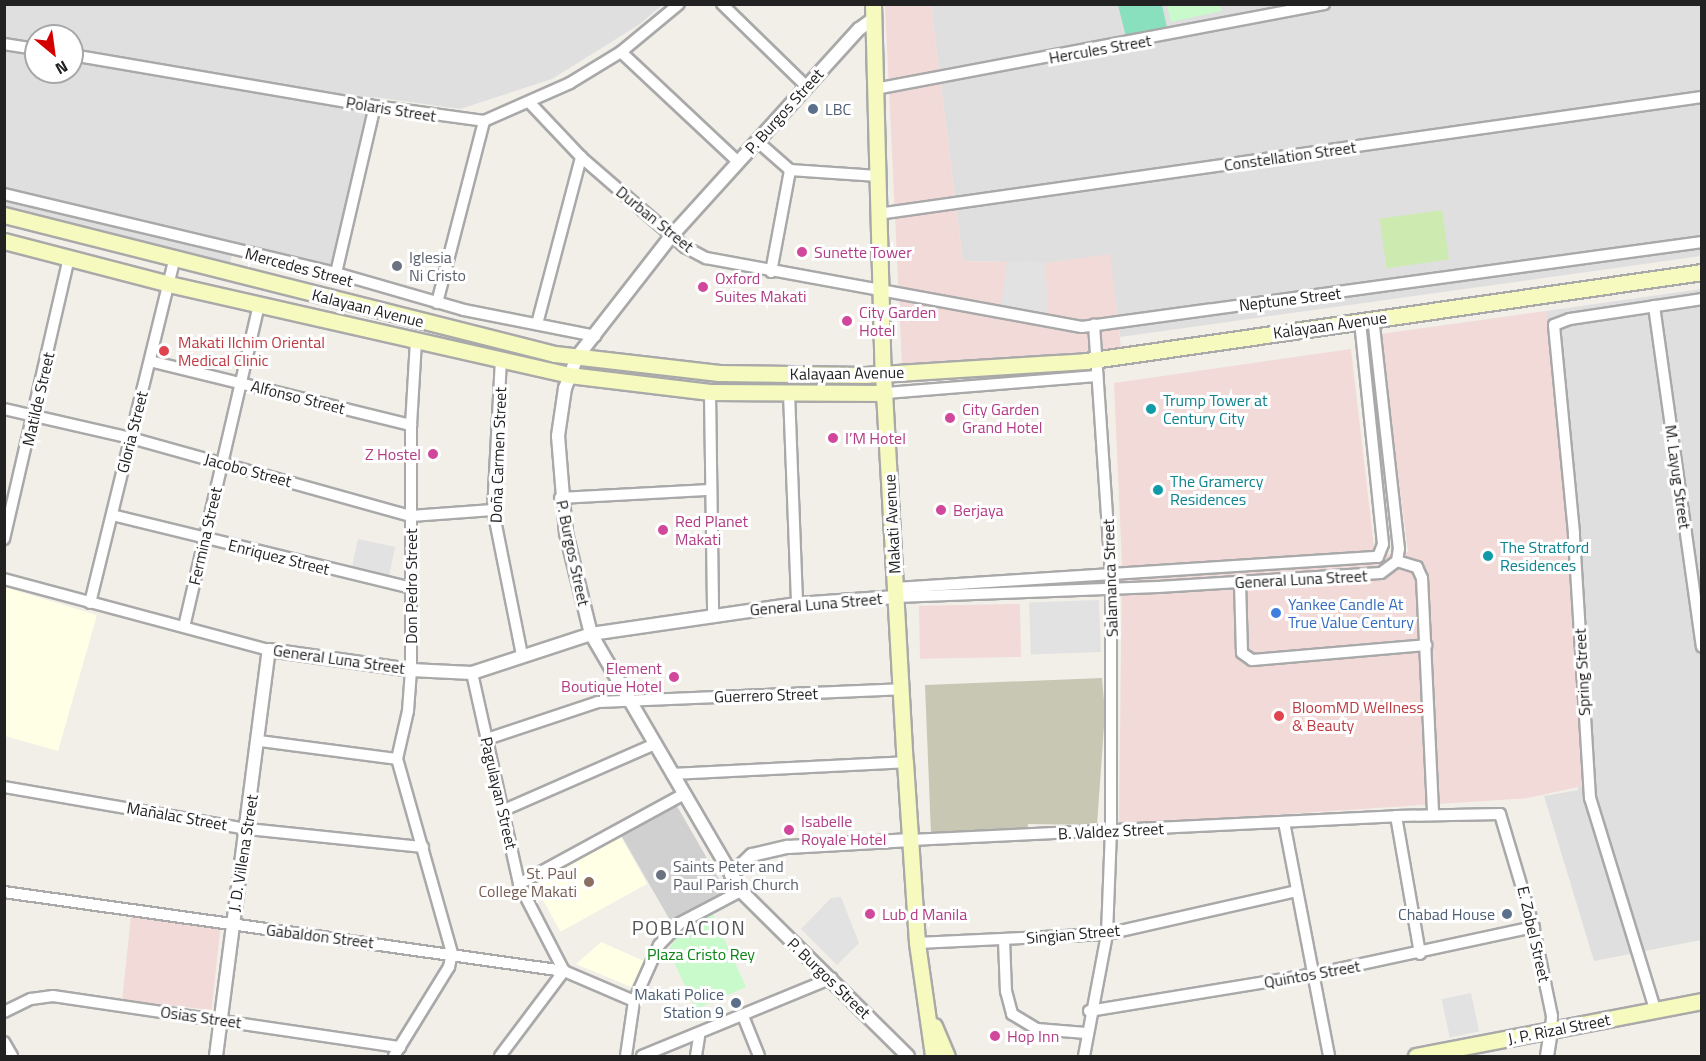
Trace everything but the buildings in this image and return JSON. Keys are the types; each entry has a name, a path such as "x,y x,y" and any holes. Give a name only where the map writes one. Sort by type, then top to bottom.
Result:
{"main road":[{"name":"Makati Avenue","path":"873,12 883,374 905,762 917,943 933,1056"},
{"name":"Kalayaan Avenue","path":"4,215 174,260 577,357 704,373 883,374 1096,360 1701,272"},
{"name":"Kalayaan Avenue","path":"4,241 169,284 569,375 710,392 885,393"},
{"name":"J. P. Rizal Street","path":"1416,1056 1436,1054 1701,1000"},
{"name":"Makati Avenue","path":"926,1007 947,1056"}],"street":[{"name":"Polaris Street","path":"84,57 375,106 484,121 530,103 621,52 680,4"},
{"path":"722,4 806,87"},
{"name":"Hercules Street","path":"875,89 1324,4"},
{"name":"P. Burgos Street","path":"873,12 672,236 577,357 569,375 558,436 560,498 591,634 741,891 832,978 908,1056"},
{"path":"4,44 24,47"},
{"path":"621,52 738,162"},
{"name":"Constellation Street","path":"878,214 1701,97"},
{"name":"Durban Street","path":"530,103 581,157 672,236 706,258 880,291"},
{"path":"336,273 375,106"},
{"path":"437,303 484,121"},
{"path":"757,141 790,170 878,176"},
{"path":"537,324 581,157"},
{"path":"771,272 790,170"},
{"name":"Mercedes Street","path":"4,194 336,273 437,303 595,336"},
{"name":"Neptune Street","path":"880,291 1082,327 1701,242"},
{"name":"Matilde Street","path":"4,539 35,416 69,258"},
{"name":"Gloria Street","path":"90,603 174,260"},
{"path":"1654,306 1701,299"},
{"name":"Fermina Street","path":"184,627 259,305"},
{"name":"Spring Street","path":"1654,306 1570,319 1554,325 1574,533 1590,798 1655,1009"},
{"name":"M. Layug Street","path":"1654,306 1701,646"},
{"path":"1366,320 1386,440 1397,561 1417,567 1422,578 1433,815"},
{"name":"General Luna Street","path":"4,579 269,650 411,670 472,673 591,634 797,604 896,592 1111,574 1210,567 1361,561 1378,557 1383,544 1372,442 1366,320"},
{"name":"Salamanca Street","path":"1083,1056 1089,1011 1107,934 1111,831 1113,660 1111,574 1094,325"},
{"name":"Don Pedro Street","path":"416,341 411,425 411,670 408,711 397,759 452,953"},
{"name":"Doña Carmen Street","path":"501,360 493,510 522,655"},
{"name":"Alfonso Street","path":"150,361 411,425"},
{"name":"Kalayaan Avenue","path":"885,393 1098,376"},
{"path":"710,392 713,615"},
{"path":"789,393 797,604"},
{"name":"Jacobo Street","path":"4,409 131,438 411,516 493,510"},
{"path":"1372,442 1386,440"},
{"path":"560,498 710,490"},
{"name":"Enriquez Street","path":"111,515 411,588"},
{"name":"General Luna Street","path":"896,592 1111,589 1371,576 1397,561"},
{"path":"1210,567 1211,584"},
{"path":"1240,582 1242,653 1252,660 1426,645"},
{"name":"J. D. Villena Street","path":"216,1056 232,925 260,741 269,650"},
{"name":"Pagulayan Street","path":"472,673 519,884 564,971"},
{"name":"Guerrero Street","path":"487,739 598,702 902,689"},
{"path":"260,741 397,759"},
{"path":"504,810 655,744"},
{"path":"672,774 905,762"},
{"name":"Mañalac Street","path":"4,787 248,829 423,847"},
{"path":"519,884 684,794"},
{"name":"B. Valdez Street","path":"731,874 752,855 788,847 1396,816 1500,814"},
{"name":"E. Zobel Street","path":"1500,814 1534,927 1552,1016 1547,1056"},
{"path":"1396,816 1420,954"},
{"path":"1284,822 1310,975 1329,1056"},
{"path":"626,1056 633,1001 667,934 741,891"},
{"name":"Singian Street","path":"917,943 1107,934 1296,891"},
{"name":"Gabaldon Street","path":"4,892 232,925 452,953 564,971"},
{"name":"Quintos Street","path":"1089,1011 1310,975 1420,954 1534,927"},
{"path":"1004,940 1006,998 1012,1014 1037,1029 1086,1033"},
{"path":"397,1052 449,967 452,953"},
{"path":"500,1056 564,971 633,1001"},
{"path":"642,1056 699,1036 832,978"},
{"name":"Osias Street","path":"4,1012 32,999 53,996 220,1019 397,1052"},
{"path":"743,1016 759,1056"},
{"path":"696,1056 699,1036"},
{"path":"4,1042 12,1056"}],"shaded area":[{"path":"5,5 662,5 640,24 552,79 460,109 374,97 332,271 234,247 230,263 5,209"},
{"path":"885,5 931,5 963,261 1045,263 1110,254 1121,348 1023,359 902,365"},
{"path":"931,5 1701,5 1701,256 1120,337 1109,255 1045,263 963,261"},
{"path":"1007,262 1045,263 1048,314 1001,307"},
{"path":"1701,289 1701,940 1594,961 1544,796 1578,790 1574,533 1546,311"},
{"path":"1546,311 1574,530 1579,529 1583,786 1528,798 1119,825 1122,565 1114,383 1351,349 1375,556 1408,552 1380,334"},
{"path":"358,539 395,547 389,578 351,570"},
{"path":"4,587 97,615 58,751 5,736"},
{"path":"1099,600 1101,652 1031,654 1029,602"},
{"path":"1020,604 1021,657 920,659 919,606"},
{"path":"1102,678 1105,712 1097,825 1028,824 1027,832 931,834 925,685"},
{"path":"674,801 727,892 672,923 619,832"},
{"name":"St. Paul College Makati","path":"619,833 647,884 561,932 532,881"},
{"path":"841,897 859,943 837,965 801,929 831,898"},
{"path":"131,916 221,925 212,1010 122,1001"},
{"path":"601,942 644,961 631,987 576,964"},
{"path":"1471,993 1479,1031 1450,1037 1442,999"}],"green space":[{"path":"1118,5 1162,5 1167,28 1126,37"},
{"path":"1167,5 1220,5 1222,11 1171,22"},
{"path":"1442,210 1449,260 1387,268 1380,219"},
{"name":"Plaza Cristo Rey","path":"712,912 746,987 696,1009 668,950 686,925"}],"place":[{"name":"LBC","path":"813,109"},
{"name":"Sunette Tower","path":"802,252"},
{"name":"Iglesia Ni Cristo","path":"397,266"},
{"name":"Oxford Suites Makati","path":"703,287"},
{"name":"City Garden Hotel","path":"847,321"},
{"name":"Makati Ilchim Oriental Medical Clinic","path":"164,351"},
{"name":"Trump Tower at Century City","path":"1151,409"},
{"name":"City Garden Grand Hotel","path":"950,418"},
{"name":"I’M Hotel","path":"833,438"},
{"name":"Z Hostel","path":"433,454"},
{"name":"The Gramercy Residences","path":"1158,490"},
{"name":"Berjaya","path":"941,510"},
{"name":"Red Planet Makati","path":"663,530"},
{"name":"The Stratford Residences","path":"1488,556"},
{"name":"Yankee Candle At True Value Century","path":"1276,613"},
{"name":"Element Boutique Hotel","path":"674,677"},
{"name":"BloomMD Wellness & Beauty","path":"1279,716"},
{"name":"Isabelle Royale Hotel","path":"789,830"},
{"name":"Saints Peter and Paul Parish Church","path":"661,875"},
{"name":"St. Paul College Makati","path":"589,882"},
{"name":"Lub d Manila","path":"870,914"},
{"name":"Chabad House","path":"1507,914"},
{"name":"Makati Police Station 9","path":"736,1003"},
{"name":"Hop Inn","path":"995,1036"}],"district":[{"name":"POBLACION","path":"689,927"}]}
